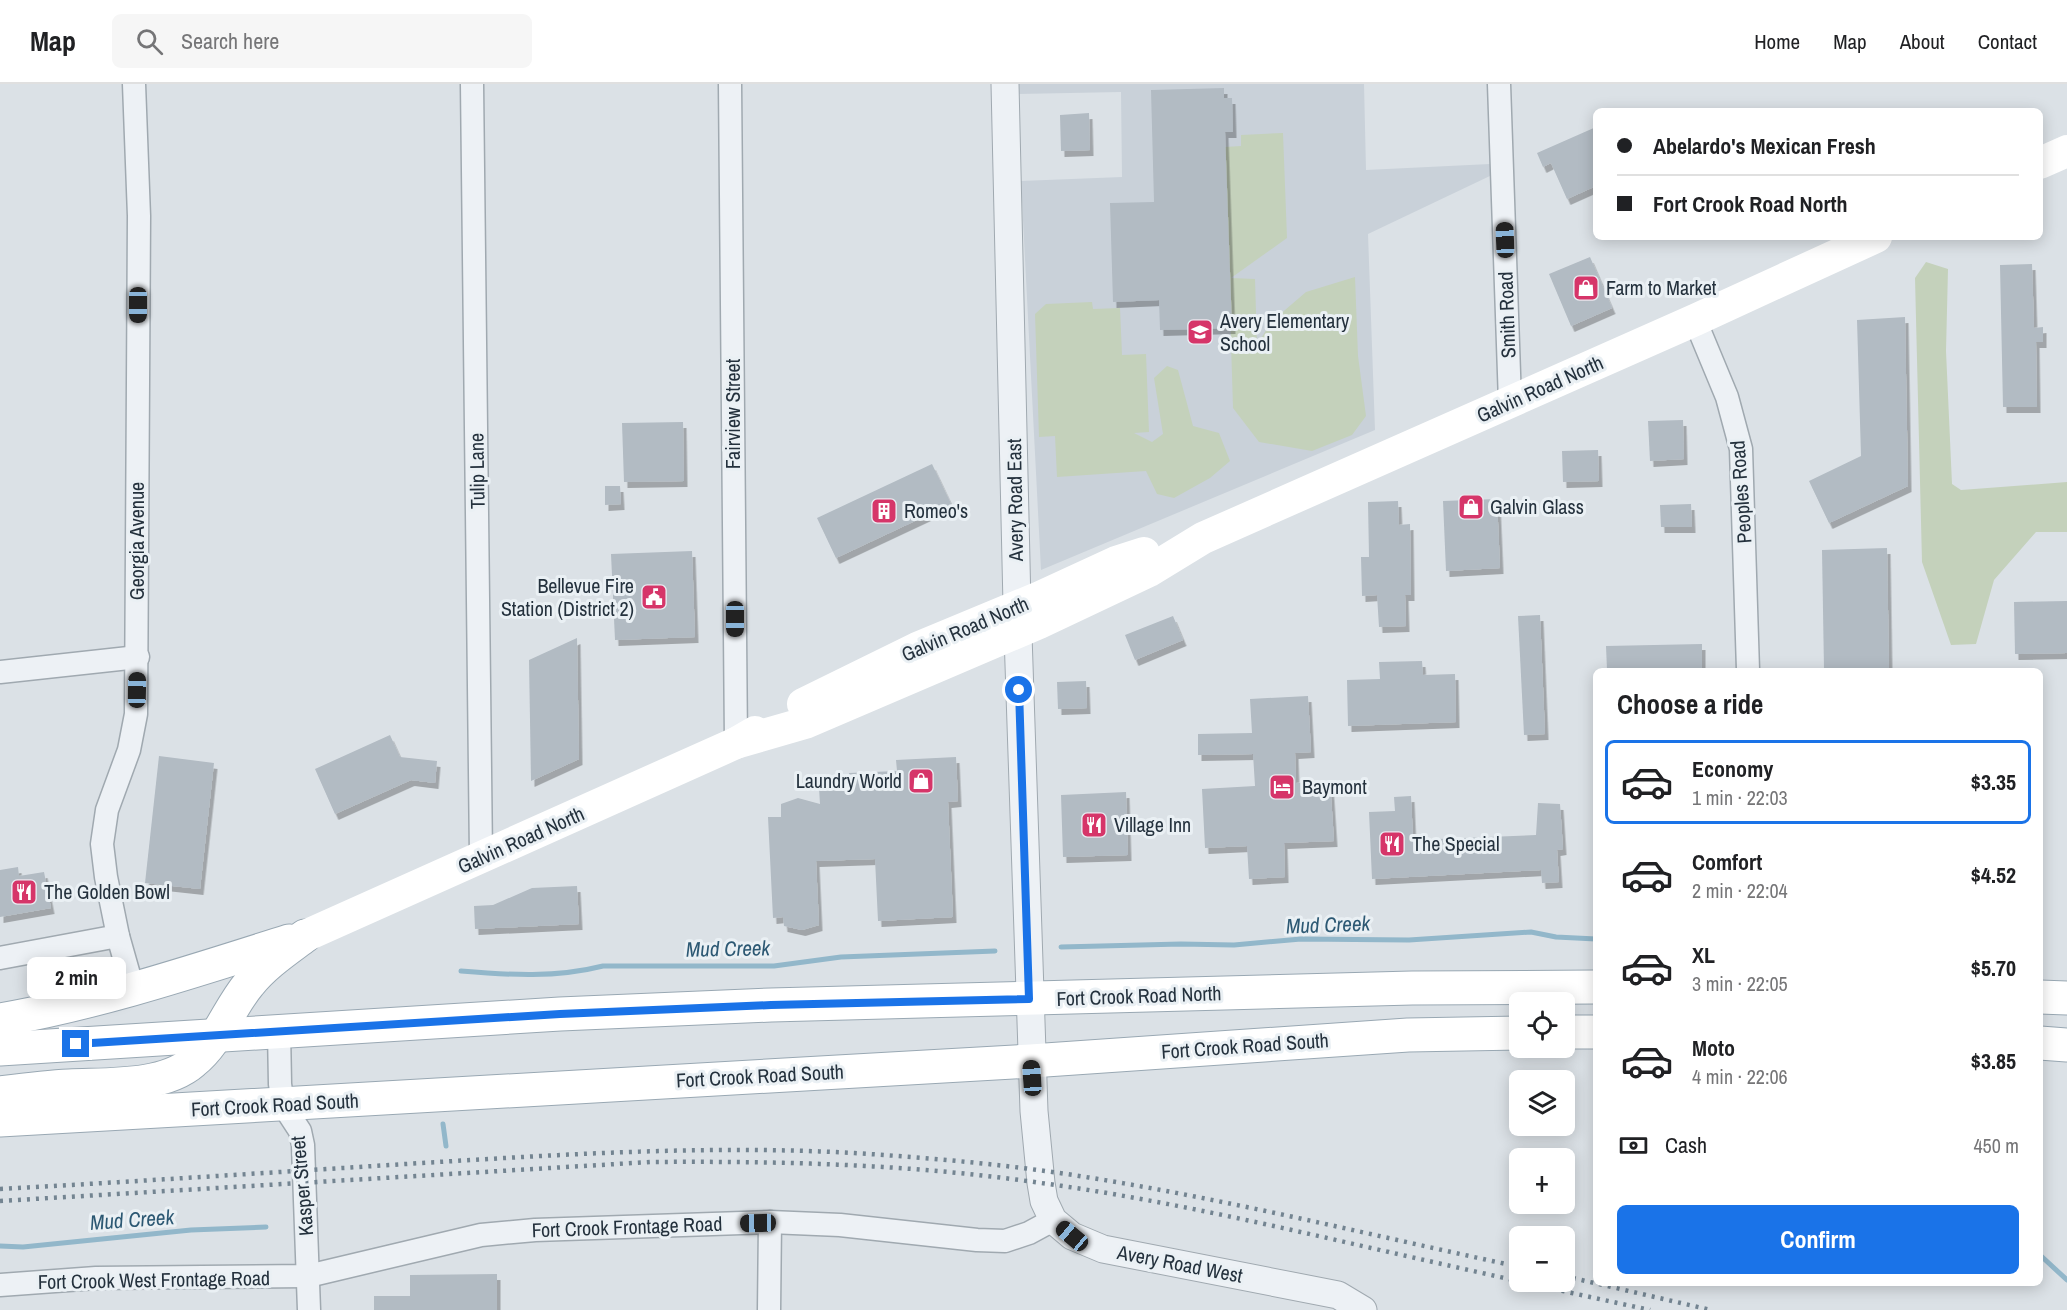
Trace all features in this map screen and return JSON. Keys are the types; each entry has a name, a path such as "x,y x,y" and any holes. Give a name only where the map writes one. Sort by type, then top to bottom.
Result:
{"main road":[{"path":"2043,162 2067,151"},
{"name":"Galvin Road North","path":"305,936 736,743 805,723 1017,619 1149,571 1203,538 1695,320 1869,240"},
{"path":"0,1020 78,1004 133,989 305,936"},
{"path":"0,1093 36,1088 137,1082 177,1073 193,1063 217,1035 248,985 269,963 305,936"},
{"name":"Fort Crook Road North","path":"0,1049 279,1030 771,1005 1412,988 1593,987"},
{"path":"2043,997 2067,998"},
{"path":"1575,1032 1593,1032"},
{"name":"Fort Crook Road South","path":"0,1120 1031,1061 1398,1036 1509,1033"},
{"path":"2043,1043 2067,1045"}],"street":[{"name":"Georgia Avenue","path":"133,989 118,936 106,877 103,838 107,810 124,765 136,714 139,216 134,84"},
{"name":"Tulip Lane","path":"472,84 481,857"},
{"name":"Fairview Street","path":"730,84 736,743"},
{"name":"Avery Road East","path":"1005,84 1017,619 1031,1061"},
{"name":"Smith Road","path":"1500,84 1510,402"},
{"name":"Peoples Road","path":"1695,320 1727,397 1741,449 1748,668"},
{"path":"0,672 138,657"},
{"path":"0,958 118,936"},
{"name":"Kasper Street","path":"279,1030 279,1084 283,1105 300,1131 303,1144 309,1310"},
{"path":"1031,1061 1039,1170 1044,1201 1053,1220"},
{"name":"Fort Crook Frontage Road","path":"308,1276 499,1232 770,1222 840,1225 976,1240 1005,1241 1029,1233 1053,1220"},
{"name":"Avery Road West","path":"1053,1220 1072,1236 1104,1249 1338,1295 1363,1310"},
{"path":"769,1310 770,1222"},
{"name":"Fort Crook West Frontage Road","path":"0,1285 96,1278 308,1276"}],"shaded area":[{"name":"Avery Elementary School","path":"1018,84 1364,84 1366,170 1490,164 1492,175 1368,234 1375,430 1041,570 1021,181 1122,177 1121,92 1018,94"}],"green space":[{"path":"1283,133 1287,238 1231,278 1255,279 1257,345 1271,322 1306,292 1355,277 1358,356 1366,416 1352,435 1312,451 1259,442 1233,408 1225,147 1241,146 1241,135"},
{"path":"1926,262 1948,269 1946,351 1952,484 1961,490 2067,482 2067,532 2036,532 1994,580 1976,644 1951,645 1922,562 1915,278"},
{"path":"1092,302 1093,309 1120,308 1122,355 1146,354 1149,432 1134,433 1152,442 1163,434 1154,378 1167,366 1178,370 1193,426 1219,433 1230,461 1210,478 1174,498 1157,494 1146,471 1057,477 1055,436 1039,437 1035,314 1046,304"}],"building":[{"path":"1224,88 1224,98 1232,98 1233,132 1225,132 1232,328 1160,330 1159,300 1113,302 1110,203 1154,202 1151,90"},
{"path":"1089,113 1090,150 1061,151 1060,115"},
{"path":"1593,128 1593,187 1567,199 1551,163 1543,167 1537,153"},
{"path":"1590,257 1612,308 1571,326 1549,274"},
{"path":"2032,264 2034,328 2043,327 2043,342 2036,342 2037,407 2003,407 2000,265"},
{"path":"1905,317 1908,486 1829,523 1809,481 1861,456 1857,320"},
{"path":"1683,420 1684,459 1650,461 1648,421"},
{"path":"683,422 684,481 624,482 622,423"},
{"path":"1598,450 1599,481 1563,482 1562,451"},
{"name":"Romeo's","path":"932,464 951,504 836,558 817,518"},
{"path":"605,486 620,486 621,504 605,505"},
{"path":"1497,499 1500,568 1446,571 1443,501"},
{"path":"1398,501 1399,525 1410,524 1411,595 1405,595 1406,626 1379,627 1377,595 1362,596 1361,557 1369,557 1368,502"},
{"path":"1691,504 1692,527 1661,527 1660,505"},
{"path":"1887,548 1889,668 1824,668 1822,550"},
{"path":"692,551 695,637 615,640 611,554"},
{"path":"2067,601 2067,653 2015,654 2014,602"},
{"path":"1540,615 1545,734 1524,735 1518,616"},
{"path":"1173,616 1183,640 1135,660 1125,635"},
{"path":"577,638 579,759 531,781 529,660"},
{"path":"1702,644 1702,668 1607,668 1606,646"},
{"path":"1422,661 1423,675 1455,674 1456,722 1348,726 1347,680 1380,679 1379,662"},
{"path":"1086,681 1087,708 1058,709 1057,682"},
{"name":"Baymont","path":"1308,696 1311,752 1295,753 1296,783 1330,781 1334,841 1284,843 1285,877 1249,879 1247,846 1205,848 1202,789 1255,786 1253,754 1198,755 1198,734 1252,733 1250,699"},
{"path":"390,735 400,757 437,761 435,783 411,780 335,814 315,769"},
{"path":"159,756 214,763 200,889 145,883"},
{"path":"956,757 958,801 948,802 953,917 878,921 875,859 816,861 819,925 802,930 784,926 783,917 773,918 768,817 781,817 781,804 798,798 820,804 819,788 850,786 849,773 897,771 896,760"},
{"name":"Village Inn","path":"1126,792 1128,855 1063,857 1061,795"},
{"path":"1411,796 1413,840 1536,835 1538,803 1560,804 1563,849 1557,850 1559,882 1542,883 1541,870 1372,879 1369,812 1395,811 1394,797"},
{"name":"The Golden Bowl","path":"18,867 19,876 44,872 51,908 0,917 0,870"},
{"path":"577,886 579,924 475,929 474,906 493,905 532,888"},
{"path":"497,1274 497,1310 374,1310 374,1296 410,1296 410,1275"}],"waterway":[{"name":"Mud Creek","path":"1061,947 1234,945 1301,939 1409,940 1531,932 1556,937 1593,939"},
{"name":"Mud Creek","path":"461,971 532,975 603,966 774,966 841,957 995,951"},
{"name":"Mud Creek","path":"443,1124 446,1146"},
{"name":"Mud Creek","path":"0,1246 23,1247 191,1230 266,1227"},
{"name":"Mud Creek","path":"2043,1258 2067,1280"}],"railway":[{"path":"0,1189 605,1153 716,1150 828,1152 964,1162 1098,1179 1256,1209 1509,1265"},
{"path":"0,1201 650,1162 797,1163 895,1168 1041,1183 1165,1204 1289,1229 1650,1310"},
{"path":"1575,1279 1593,1283"},
{"path":"1607,1286 1711,1310"}],"place":[{"name":"Farm to Market","path":"1586,288"},
{"name":"Avery Elementary School","path":"1200,332"},
{"name":"Galvin Glass","path":"1471,507"},
{"name":"Romeo's","path":"884,511"},
{"name":"Bellevue Fire Station (District 2)","path":"654,597"},
{"name":"Laundry World","path":"921,781"},
{"name":"Baymont","path":"1282,787"},
{"name":"Village Inn","path":"1094,825"},
{"name":"The Special","path":"1392,844"},
{"name":"The Golden Bowl","path":"24,892"}],"route":[{"path":"76,1044 560,1014 771,1005 1029,999 1019,690"}]}
